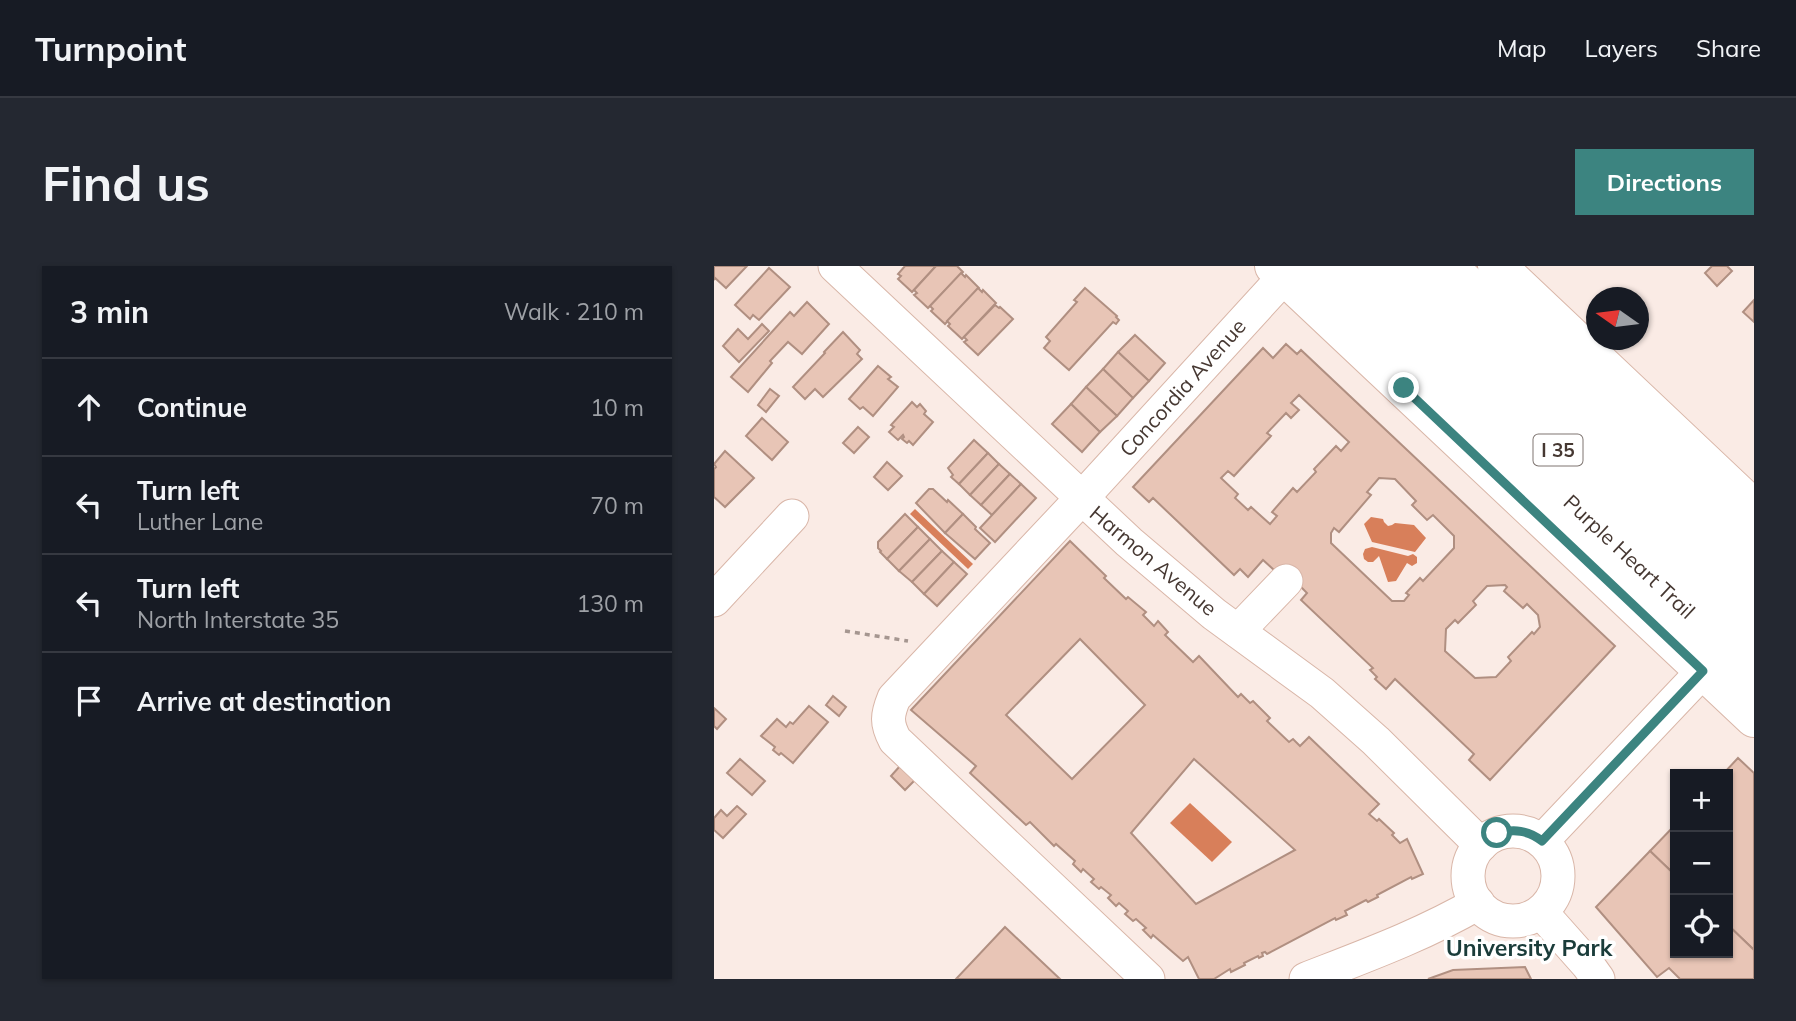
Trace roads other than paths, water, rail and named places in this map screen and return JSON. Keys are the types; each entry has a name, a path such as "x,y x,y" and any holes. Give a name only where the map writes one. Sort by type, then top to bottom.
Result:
{"main road":[{"name":"Purple Heart Trail","path":"1362,266 1754,634"},
{"name":"I 35","path":"1402,266 1754,595"},
{"path":"1447,266 1754,550"},
{"path":"1497,266 1754,509"},
{"name":"Purple Heart Trail","path":"1298,268 1754,675"},
{"path":"1298,268 1404,388 1754,718"}],"street":[{"name":"Concordia Avenue","path":"1148,979 895,740 889,729 888,713 894,698 1298,268"},
{"name":"Harmon Avenue","path":"847,270 1081,499 1214,614 1322,693 1377,741 1481,845"},
{"path":"714,600 792,516"},
{"path":"1238,631 1286,581"},
{"path":"1542,841 1703,671"},
{"path":"1511,830 1526,832 1542,841 1551,849 1559,878 1556,894 1547,907 1535,916 1520,921 1505,921 1490,915 1471,894 1469,865 1475,852 1484,841 1497,833 1511,830"},
{"path":"1306,979 1419,934 1478,903"},
{"path":"1541,912 1598,979"}],"district":[{"name":"University Park","path":"1529,948"}]}
